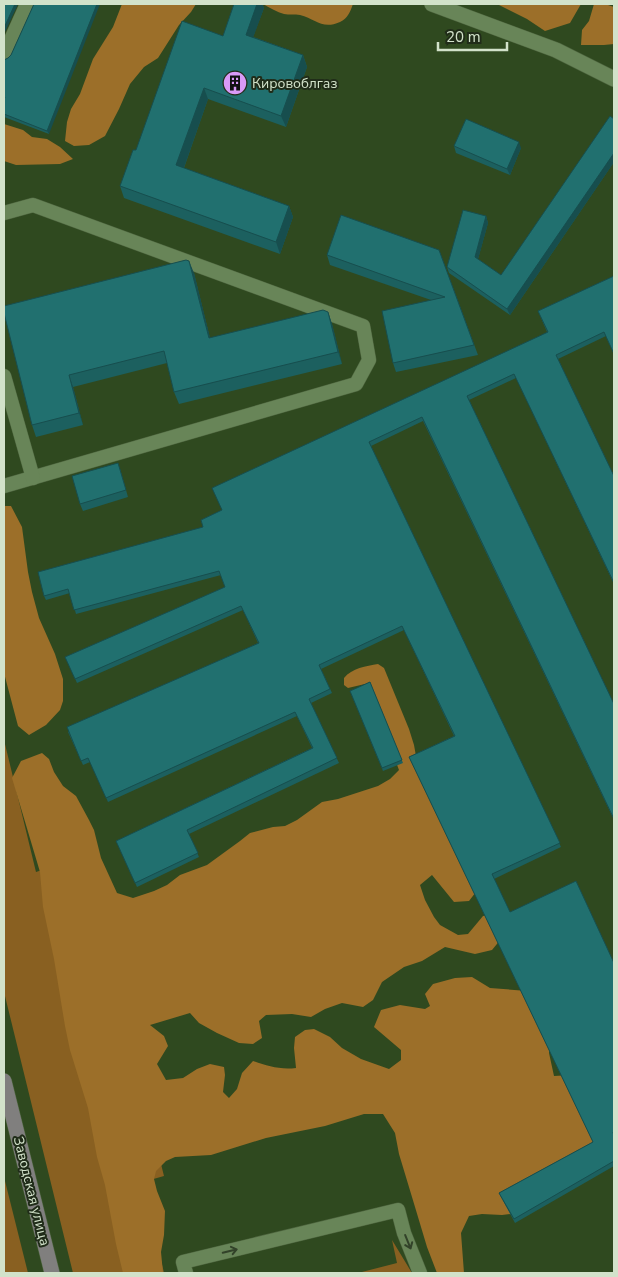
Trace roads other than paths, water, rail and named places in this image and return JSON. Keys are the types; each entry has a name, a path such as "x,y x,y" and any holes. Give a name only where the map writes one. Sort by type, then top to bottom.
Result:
{"main road":[{"name":"Заводская улица","path":"4,1081 52,1273"}],"street":[{"path":"432,4 556,50 614,77"}],"lane":[{"path":"4,55 26,4"},
{"path":"4,214 34,205 363,326 370,360 356,384 4,486"},
{"path":"4,376 33,478"},
{"path":"186,1273 183,1262 398,1210 404,1233 420,1273"}],"place":[{"name":"Кировоблгаз","path":"235,83"}]}
